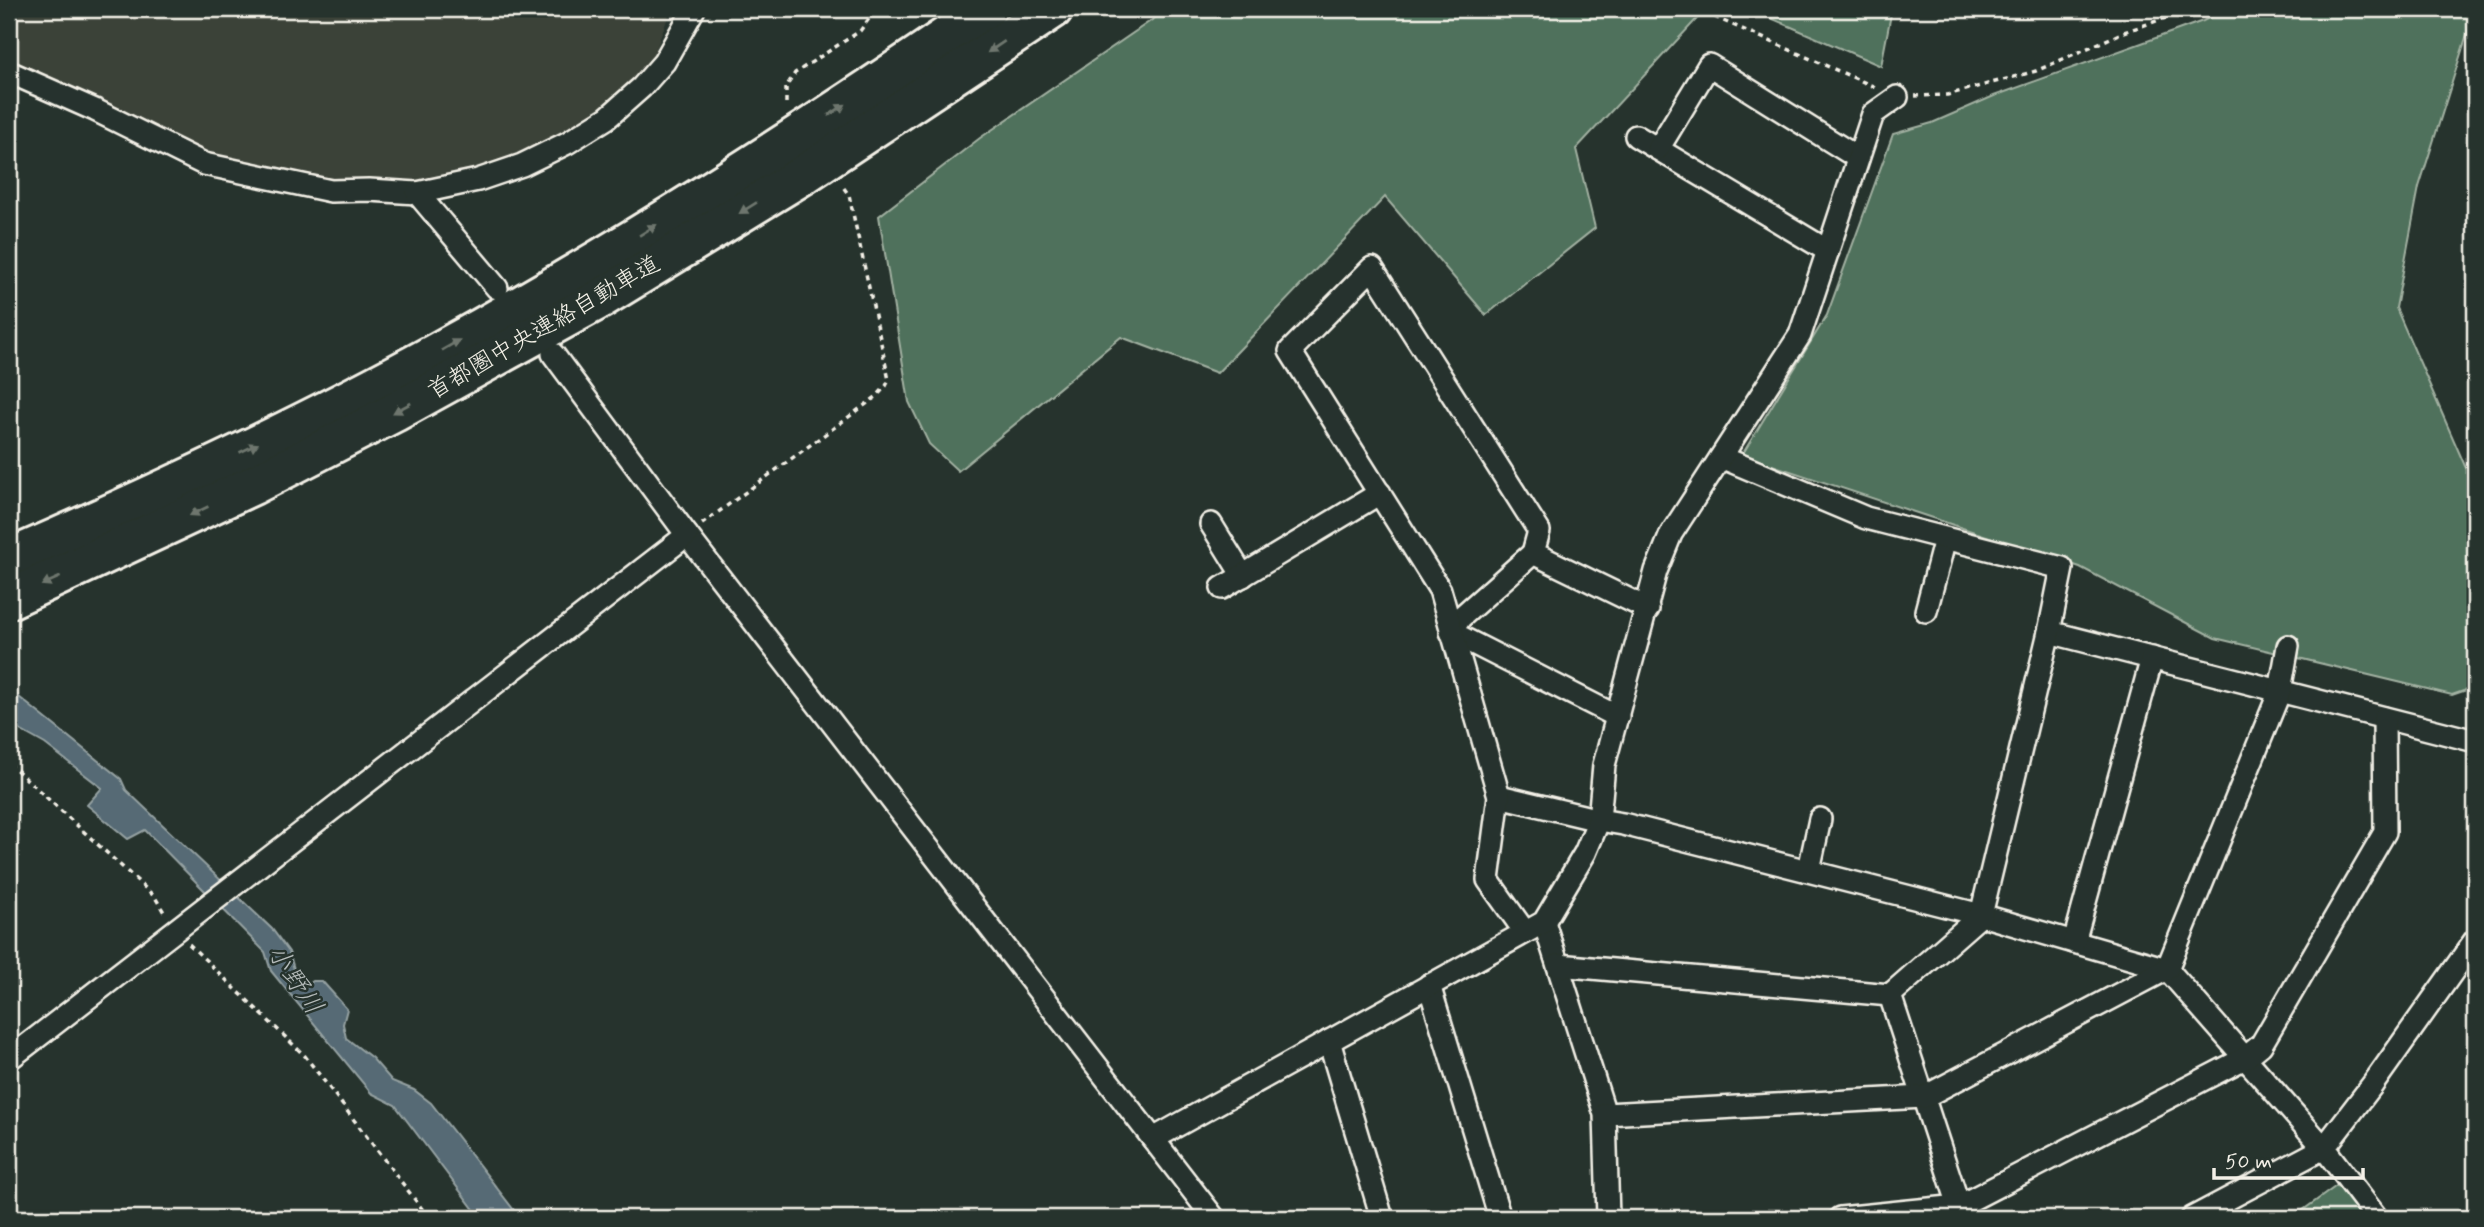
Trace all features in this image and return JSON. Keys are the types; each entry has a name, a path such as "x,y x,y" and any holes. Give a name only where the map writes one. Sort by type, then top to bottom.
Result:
{"highway":[{"name":"首都圏中央連絡自動車道","path":"9,599 84,546 269,439 436,354 643,233 857,97 987,9"},
{"name":"首都圏中央連絡自動車道","path":"9,559 84,546 253,485 348,436 600,299 806,173 1053,9"}],"street":[{"path":"9,72 95,110 204,164 331,191 417,193 478,180 522,165 567,143 607,118 642,87 664,62 694,9"},
{"path":"1658,149 1709,65 1858,158"},
{"path":"1153,1139 1544,922 1585,853 1599,820 1604,765 1648,609 1656,571 1671,534 1800,335 1873,114 1897,97"},
{"path":"1636,136 1828,251"},
{"path":"417,193 497,288"},
{"path":"1451,632 1460,618 1533,553 1539,531 1372,268 1290,351 1440,590 1451,632 1499,796 1488,880 1525,932"},
{"path":"553,354 687,535 1214,1218"},
{"path":"1558,965 1890,995 1980,915 2062,568 1866,518 1721,457"},
{"path":"1222,588 1380,494"},
{"path":"1211,524 1243,576"},
{"path":"9,1059 687,535"},
{"path":"1926,611 1945,539"},
{"path":"1533,553 1648,609"},
{"path":"1451,632 1618,717"},
{"path":"2049,632 2475,741"},
{"path":"1605,1114 1924,1097 2167,969 2280,691 2288,646"},
{"path":"2074,942 2152,659"},
{"path":"1840,1218 1961,1212 2245,1058 2261,1045 2385,832 2384,718"},
{"path":"1499,796 1809,870 1980,915 2167,969 2323,1148 2377,1218"},
{"path":"1809,870 1820,819"},
{"path":"1544,922 1605,1114 1608,1218"},
{"path":"2192,1218 2323,1148 2373,1084 2475,940"},
{"path":"1429,985 1500,1218"},
{"path":"1890,995 1961,1212"},
{"path":"1329,1041 1382,1218"}],"path":[{"path":"786,103 786,87 795,73 860,31 876,9"},
{"path":"1696,9 1897,97 1947,95 2036,71 2124,32 2192,9"},
{"path":"687,535 876,397 889,380 849,195 838,180"},
{"path":"9,763 155,897 180,928 305,1056 429,1218"}],"shaded area":[{"path":"9,9 671,9 642,87 478,180 369,190 204,164 9,67"}],"green space":[{"path":"1168,9 1706,9 1576,149 1595,228 1486,315 1385,197 1217,373 1121,337 958,471 929,444 909,402 879,216 980,138"},
{"path":"1750,9 1892,9 1881,66"},
{"path":"2226,9 2475,9 2419,187 2396,308 2465,466 2475,483 2475,687 2452,695 2215,638 2080,567 1742,455 1827,315 1893,134 1932,123 1994,96 2203,21"},
{"path":"2342,1182 2366,1218 2292,1218"}],"water":[{"name":"小野川","path":"9,689 121,779 126,790 272,929 289,952 298,983 305,987 313,981 322,981 347,1009 343,1024 346,1038 372,1058 392,1081 414,1090 431,1103 520,1218 476,1218 475,1211 395,1105 371,1093 271,971 265,952 145,830 128,839 87,805 102,788 45,744 9,724"}]}
